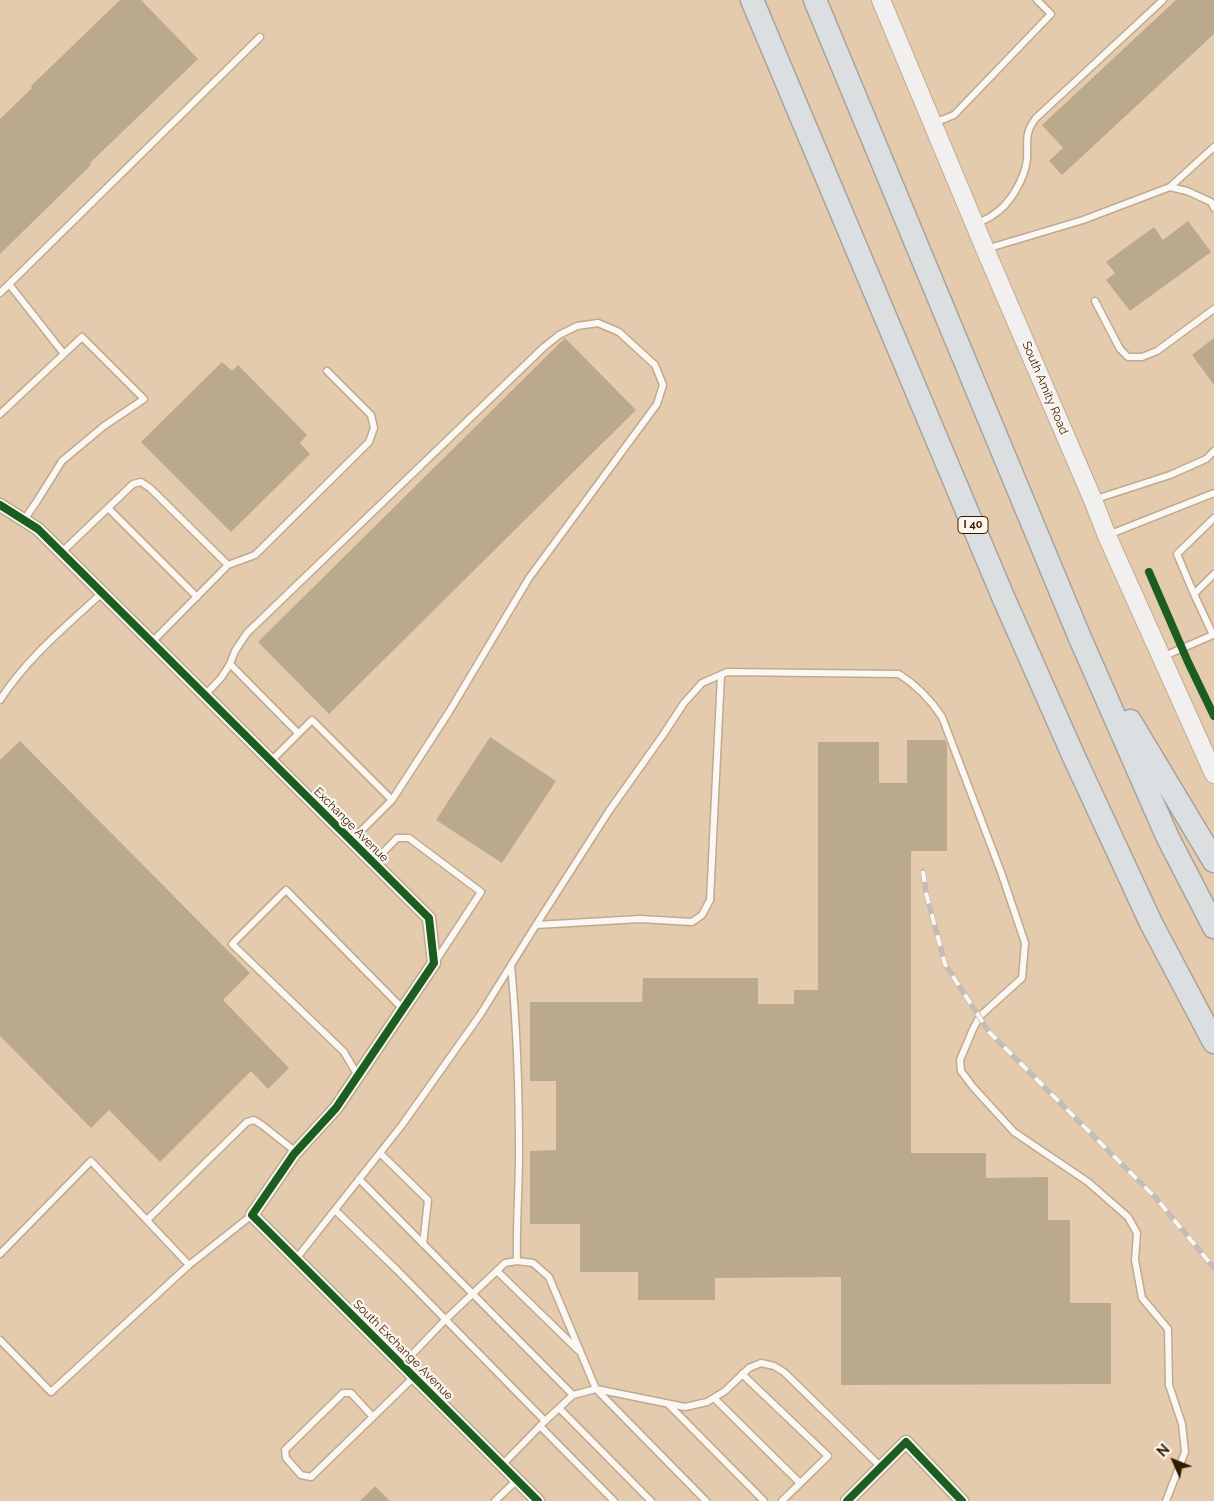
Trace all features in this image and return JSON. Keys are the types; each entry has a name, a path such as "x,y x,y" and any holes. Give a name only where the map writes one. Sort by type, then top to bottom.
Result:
{"highway":[{"name":"I 40","path":"752,0 993,571 1074,757 1152,923 1214,1042"},
{"path":"815,0 1080,638 1168,838 1214,927"},
{"path":"1080,638 1214,861"}],"main road":[{"name":"South Amity Road","path":"881,0 1107,536 1214,774"}],"street":[{"name":"Exchange Avenue","path":"0,505 38,528 429,918 434,963"},
{"path":"252,1215 296,1152 336,1108 434,963"},
{"name":"South Exchange Avenue","path":"252,1215 538,1501"},
{"path":"847,1501 906,1442 962,1501"}],"lane":[{"path":"933,124 954,114 1051,14 1038,0"},
{"path":"974,224 994,215 1019,187 1027,161 1029,126 1163,0"},
{"path":"0,293 260,37"},
{"path":"985,249 1083,220 1170,187 1214,147"},
{"path":"1170,187 1187,191 1211,202 1214,208"},
{"path":"9,284 64,354"},
{"path":"1095,301 1120,349 1128,357 1142,357 1157,351 1214,310"},
{"path":"205,695 230,664 235,651 247,633 544,347 559,335 578,326 598,324 619,332 656,366 663,385 657,404 530,578 449,712 392,800 352,841"},
{"path":"0,414 82,337 144,399 104,426 62,461 24,520"},
{"path":"152,642 228,565 255,555 369,442 374,428 371,415 327,371"},
{"path":"1093,500 1170,475 1206,459 1214,451"},
{"path":"62,552 133,484 141,482 150,488 228,565"},
{"path":"1107,536 1214,493"},
{"path":"108,508 196,597"},
{"path":"1161,657 1214,636 1177,554 1214,518"},
{"path":"1194,594 1214,574"},
{"path":"0,700 10,683 37,653 102,593"},
{"path":"230,664 298,733"},
{"path":"296,1259 402,1124 480,1015 609,811 684,703 702,683 727,672 899,674 910,681 934,705 942,717 1001,872 1025,943 1022,978 980,1016 960,1060 961,1071 973,1088 1014,1132 1088,1182 1128,1217 1137,1233 1135,1260 1142,1298 1168,1329 1170,1385 1182,1424 1185,1452 1166,1501"},
{"path":"536,925 640,919 692,922 702,915 710,900 721,675"},
{"path":"271,761 312,720 392,800"},
{"path":"373,863 397,838 409,838 481,892 434,963"},
{"path":"358,1076 344,1052 232,944 286,890 403,1009"},
{"path":"511,965 516,1017 519,1153 516,1223 517,1261"},
{"path":"147,1220 247,1122 254,1120 296,1152"},
{"path":"380,1153 428,1200 423,1244"},
{"path":"0,1254 91,1161 189,1265"},
{"path":"359,1180 573,1395"},
{"path":"335,1210 445,1320 614,1501"},
{"path":"0,1340 51,1392 189,1265 252,1215"},
{"path":"402,1364 497,1270 505,1264 517,1261 533,1263 549,1277 596,1388 706,1501"},
{"path":"497,1270 581,1353"},
{"path":"502,1465 573,1395 596,1388 685,1407 707,1402 714,1398 725,1391 749,1368 761,1363 774,1366 784,1372 881,1467"},
{"path":"742,1374 828,1456 782,1501"},
{"path":"373,1417 351,1393 343,1393 285,1450 286,1458 300,1475 310,1477 373,1417 414,1377"},
{"path":"714,1398 800,1484"},
{"path":"668,1404 764,1501"},
{"path":"560,1408 651,1501"},
{"path":"495,1501 517,1480"}],"building":[{"path":"120,0 141,0 198,59 90,163 91,165 0,254 0,119 32,88 31,86"},
{"path":"1176,0 1214,0 1214,34 1062,175 1049,161 1063,148 1042,125"},
{"path":"1188,221 1211,252 1130,311 1106,280 1115,273 1106,262 1154,227 1163,240"},
{"path":"565,338 636,410 329,714 258,642"},
{"path":"1214,338 1214,385 1192,355"},
{"path":"222,362 232,371 238,365 307,435 300,443 310,454 231,532 141,442"},
{"path":"490,737 556,781 502,863 436,820"},
{"path":"907,740 945,740 947,744 947,851 911,851 911,1153 986,1153 986,1178 1048,1177 1048,1220 1070,1220 1070,1303 1111,1303 1111,1384 841,1385 841,1277 715,1278 715,1300 638,1300 638,1272 580,1272 580,1224 530,1224 530,1151 556,1150 556,1081 530,1081 530,1002 642,1002 643,978 758,978 758,1004 794,1004 794,990 818,990 818,742 879,742 879,783 907,783"},
{"path":"20,741 250,973 223,1000 289,1068 268,1089 251,1071 160,1162 109,1110 91,1128 0,1036 0,760"},
{"path":"375,1486 390,1501 360,1501"}],"railway":[{"path":"923,871 926,893 945,964 989,1032 1156,1198 1214,1268"}],"cycle path":[{"path":"0,505 38,529 429,918 434,963 336,1108 294,1154 252,1215 538,1501"},
{"path":"1149,572 1214,716"},
{"path":"847,1501 906,1442 962,1501"}]}
